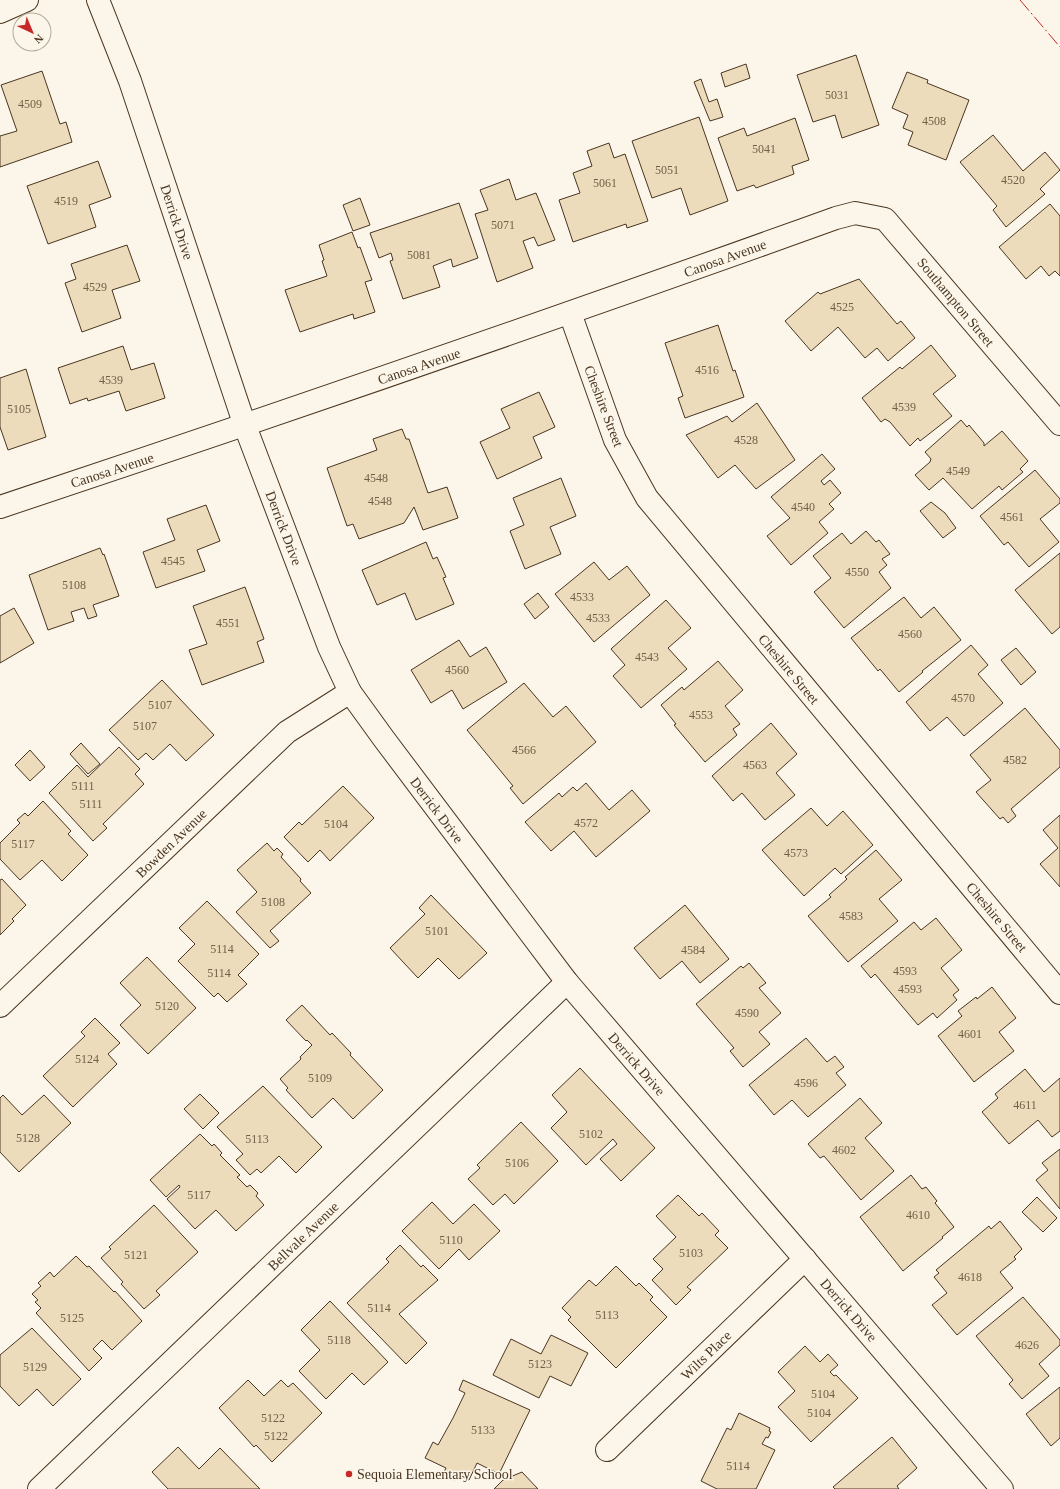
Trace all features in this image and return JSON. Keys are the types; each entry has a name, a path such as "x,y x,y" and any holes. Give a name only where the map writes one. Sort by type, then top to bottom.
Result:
{"street":[{"path":"0,12 27,0"},
{"name":"Derrick Drive","path":"98,0 130,81 245,426 329,647 350,692 567,982 1002,1489"},
{"name":"Southampton Street","path":"836,218 856,213 885,219 1060,424"},
{"name":"Canosa Avenue","path":"0,507 245,426 570,313 836,218"},
{"name":"Cheshire Street","path":"570,313 615,440 646,498 1060,993"},
{"name":"Bowden Avenue","path":"0,1006 287,732 350,692"},
{"name":"Bellvale Avenue","path":"39,1489 567,982"},
{"name":"Wilts Place","path":"607,1450 805,1260"}],"building":[{"path":"856,55 879,125 842,138 835,115 813,122 797,75"},
{"path":"746,64 750,78 725,87 721,73"},
{"path":"42,71 60,124 66,122 72,142 0,167 0,136 17,131 1,85"},
{"path":"907,72 928,80 927,83 969,100 946,160 908,145 913,132 903,128 908,115 892,108"},
{"path":"701,79 709,102 717,99 723,117 710,121 694,82"},
{"path":"699,117 728,201 690,215 681,188 652,198 632,141"},
{"path":"795,118 809,160 792,166 794,174 756,188 754,185 737,191 718,138 744,128 747,136"},
{"path":"993,135 1023,171 1045,152 1060,170 1040,189 1045,194 1006,227 993,210 997,206 960,162"},
{"path":"609,143 614,158 625,154 648,221 627,228 626,224 573,242 559,200 580,193 573,173 592,166 587,151"},
{"path":"98,161 111,197 89,205 96,227 48,244 27,186"},
{"path":"509,179 516,200 536,193 555,240 538,246 534,237 523,241 533,268 497,282 475,214 488,210 480,190"},
{"path":"360,198 370,225 353,231 343,205"},
{"path":"459,203 478,258 453,267 451,259 433,266 440,287 403,299 390,261 393,260 391,253 379,258 370,233"},
{"path":"1050,204 1060,216 1060,276 1055,271 1049,276 1041,266 1026,279 999,247"},
{"path":"352,232 358,248 360,247 372,280 365,282 375,312 354,319 353,314 300,332 285,290 327,276 319,245"},
{"path":"127,245 140,281 112,290 121,318 82,332 65,283 76,279 71,264"},
{"path":"859,279 897,324 901,321 915,338 888,361 877,348 865,358 838,327 811,351 785,321 818,292 820,294"},
{"path":"718,325 733,371 735,370 744,397 685,418 678,398 683,396 665,343"},
{"path":"931,345 956,376 933,394 952,416 920,441 918,438 910,446 890,422 885,419 881,422 862,398 900,367 902,369"},
{"path":"123,346 131,370 154,363 165,398 126,411 119,391 88,401 87,398 70,404 58,368"},
{"path":"26,369 46,437 8,450 0,427 0,378"},
{"path":"539,392 555,427 533,437 542,458 497,479 480,442 510,428 501,409"},
{"path":"757,403 795,460 756,489 735,465 718,478 686,435 727,416 732,422"},
{"path":"961,420 967,427 969,425 984,443 984,446 1002,431 1028,461 1020,469 1023,472 1002,490 999,486 972,509 943,478 929,490 915,475 930,462 931,459 925,452"},
{"path":"402,429 406,439 409,439 428,493 447,487 458,518 423,530 414,507 404,523 359,539 353,524 347,526 327,468 377,450 373,439"},
{"path":"822,454 835,469 821,481 824,485 830,480 841,493 829,504 834,509 819,522 828,533 791,565 767,536 790,518 771,497"},
{"path":"1035,470 1060,499 1060,503 1040,519 1059,542 1029,567 1008,542 1004,545 980,516"},
{"path":"561,478 576,516 550,527 561,554 525,569 510,531 524,525 513,498"},
{"path":"931,502 945,513 956,528 943,538 920,511"},
{"path":"206,505 220,541 197,550 205,571 156,588 143,552 175,540 167,519"},
{"path":"866,531 876,542 879,540 890,554 882,559 887,565 879,572 891,588 844,628 814,592 831,578 813,556 842,533 851,544"},
{"path":"426,542 433,559 437,557 446,577 443,578 454,604 416,620 405,593 377,605 362,570"},
{"path":"100,548 103,555 104,554 119,596 93,605 97,616 88,619 84,608 71,612 74,621 48,630 29,575"},
{"path":"1060,553 1060,627 1052,634 1015,590"},
{"path":"594,562 609,580 627,566 650,595 594,642 555,594"},
{"path":"245,587 264,639 257,642 264,662 202,685 189,650 207,644 193,606"},
{"path":"538,593 549,607 535,619 524,604"},
{"path":"904,597 921,618 934,607 961,640 922,671 923,672 899,692 880,669 878,671 851,638"},
{"path":"666,600 691,628 668,648 687,669 641,708 613,676 625,665 611,649"},
{"path":"14,608 34,643 0,663 0,616"},
{"path":"459,640 470,657 486,647 507,682 463,709 452,690 431,703 411,670"},
{"path":"971,645 988,665 978,674 1003,703 964,736 947,717 930,731 906,702"},
{"path":"1016,648 1036,672 1021,685 1001,660"},
{"path":"718,661 743,690 725,706 740,724 733,729 737,735 705,762 674,725 676,724 661,705 682,687 684,690"},
{"path":"162,680 214,735 186,761 170,744 153,760 146,753 138,760 109,730"},
{"path":"524,683 553,717 566,706 596,742 523,804 510,788 513,786 467,730"},
{"path":"1025,708 1060,750 1060,767 1011,809 1016,816 1008,823 1003,817 1000,819 976,792 991,780 970,755"},
{"path":"771,723 797,754 776,773 795,795 765,820 742,793 733,801 712,776"},
{"path":"81,743 100,764 88,774 70,754"},
{"path":"119,747 140,769 135,774 144,784 103,824 107,828 93,841 49,793 77,765 88,777"},
{"path":"30,750 45,767 30,781 15,765"},
{"path":"586,783 609,810 632,790 650,811 596,857 574,831 551,851 525,822 559,793 562,797 573,787 577,791"},
{"path":"343,786 374,818 330,861 320,850 308,862 284,837 299,822 302,825"},
{"path":"43,801 71,831 68,834 88,855 62,881 42,860 20,880 0,859 0,843 20,823 17,820 25,813 28,816"},
{"path":"811,808 827,826 843,811 873,845 841,874 835,868 804,896 762,850"},
{"path":"1060,815 1060,887 1040,864 1058,848 1043,830"},
{"path":"267,843 274,851 277,848 283,854 281,857 301,879 300,881 311,893 270,931 279,941 270,948 236,912 257,892 237,870"},
{"path":"876,850 902,880 879,899 898,921 848,962 808,916 831,897 829,895 847,879 845,877"},
{"path":"2,879 26,905 12,919 14,921 0,935 0,880"},
{"path":"431,895 487,953 459,979 438,958 418,978 390,948 425,914 419,908"},
{"path":"207,901 259,954 238,975 247,984 227,1002 218,993 214,997 178,961 195,944 179,928"},
{"path":"685,905 729,959 700,983 682,961 660,979 634,948"},
{"path":"936,918 962,950 941,968 959,990 953,995 957,1000 937,1018 933,1013 918,1025 875,974 871,978 861,966 914,922 921,930"},
{"path":"147,957 196,1008 148,1054 120,1025 141,1005 120,983"},
{"path":"749,963 766,983 759,988 781,1013 759,1032 770,1044 743,1067 730,1051 734,1048 696,1004 741,966 743,968"},
{"path":"992,987 1016,1018 999,1032 1014,1051 974,1082 938,1036 962,1016 958,1011"},
{"path":"302,1005 330,1035 332,1033 351,1053 350,1055 383,1090 353,1119 333,1098 312,1118 286,1090 288,1088 280,1079 301,1059 300,1057 312,1045 307,1040 306,1041 286,1020"},
{"path":"95,1018 120,1043 108,1054 117,1064 73,1107 43,1076 85,1036 81,1032"},
{"path":"806,1038 827,1062 835,1056 844,1067 836,1073 846,1085 808,1117 792,1100 774,1115 749,1085"},
{"path":"580,1068 655,1148 621,1181 600,1159 617,1144 613,1139 586,1165 551,1128 567,1112 552,1095"},
{"path":"1025,1069 1044,1092 1060,1078 1060,1131 1052,1137 1038,1120 1009,1144 982,1112 998,1098 995,1094"},
{"path":"263,1086 322,1147 296,1173 279,1156 261,1173 257,1169 250,1175 236,1160 243,1154 217,1127"},
{"path":"200,1094 219,1113 203,1129 184,1109"},
{"path":"3,1095 22,1115 44,1095 71,1123 19,1172 0,1152 0,1098"},
{"path":"860,1098 882,1123 865,1138 894,1171 861,1200 824,1156 820,1158 808,1144"},
{"path":"521,1122 558,1161 514,1204 505,1194 493,1205 468,1179 480,1168 477,1165"},
{"path":"200,1134 212,1146 214,1144 222,1153 220,1155 240,1175 237,1177 247,1187 250,1185 258,1193 256,1196 264,1205 236,1231 216,1210 195,1229 167,1199 180,1187 179,1185 166,1197 150,1180"},
{"path":"1060,1149 1060,1209 1036,1180 1048,1170 1042,1163"},
{"path":"911,1175 922,1189 926,1187 937,1201 935,1203 954,1227 903,1271 860,1217"},
{"path":"678,1195 699,1216 702,1213 719,1231 715,1235 728,1248 687,1287 691,1290 676,1305 652,1280 663,1269 653,1259 676,1237 656,1216"},
{"path":"1037,1197 1057,1218 1043,1232 1022,1212"},
{"path":"432,1202 453,1224 474,1204 500,1231 469,1260 459,1249 439,1269 402,1231"},
{"path":"154,1205 198,1252 156,1291 160,1295 144,1309 121,1284 123,1282 101,1258 111,1249 109,1247"},
{"path":"1000,1221 1022,1249 1014,1257 1016,1259 1000,1272 1013,1288 957,1335 932,1305 947,1293 934,1277 939,1273 936,1270 989,1226 991,1229"},
{"path":"400,1245 421,1267 423,1265 438,1280 399,1314 427,1343 406,1364 347,1303 389,1262 386,1259"},
{"path":"76,1256 87,1267 89,1266 114,1292 115,1291 142,1321 112,1350 102,1340 93,1349 102,1358 89,1371 36,1313 41,1308 35,1302 38,1300 32,1294 41,1286 38,1283 50,1272 54,1277"},
{"path":"616,1266 636,1286 639,1283 653,1297 650,1300 667,1317 616,1368 568,1320 571,1317 562,1308 589,1280 596,1286"},
{"path":"1023,1297 1060,1340 1060,1345 1039,1364 1049,1376 1022,1399 1009,1384 1013,1380 976,1336"},
{"path":"330,1301 388,1362 364,1385 352,1373 326,1399 299,1371 320,1350 301,1330"},
{"path":"32,1328 81,1379 53,1406 37,1389 19,1406 0,1386 0,1355"},
{"path":"551,1335 588,1353 571,1386 550,1376 539,1398 493,1375 511,1339 541,1354"},
{"path":"805,1346 820,1362 828,1354 838,1365 830,1372 834,1376 836,1375 858,1398 811,1442 778,1407 795,1391 778,1372"},
{"path":"248,1380 264,1396 281,1380 288,1387 293,1383 322,1413 272,1462 256,1445 254,1447 219,1408"},
{"path":"463,1380 530,1410 499,1474 477,1463 469,1480 458,1474 455,1480 443,1474 446,1468 425,1458 433,1442 438,1445 453,1418 465,1393 459,1390"},
{"path":"1060,1387 1060,1438 1051,1446 1026,1414"},
{"path":"739,1413 770,1428 769,1431 771,1432 768,1438 766,1437 762,1444 775,1450 756,1489 717,1489 701,1481 727,1428 731,1430"},
{"path":"892,1437 917,1468 897,1486 899,1489 835,1489 833,1487"},
{"path":"178,1447 199,1469 220,1448 260,1489 168,1489 152,1472"},
{"path":"522,1472 538,1489 494,1489 503,1480"}],"power":[{"path":"1020,0 1060,47"}],"place":[{"name":"Sequoia Elementary School","path":"349,1474"}]}
